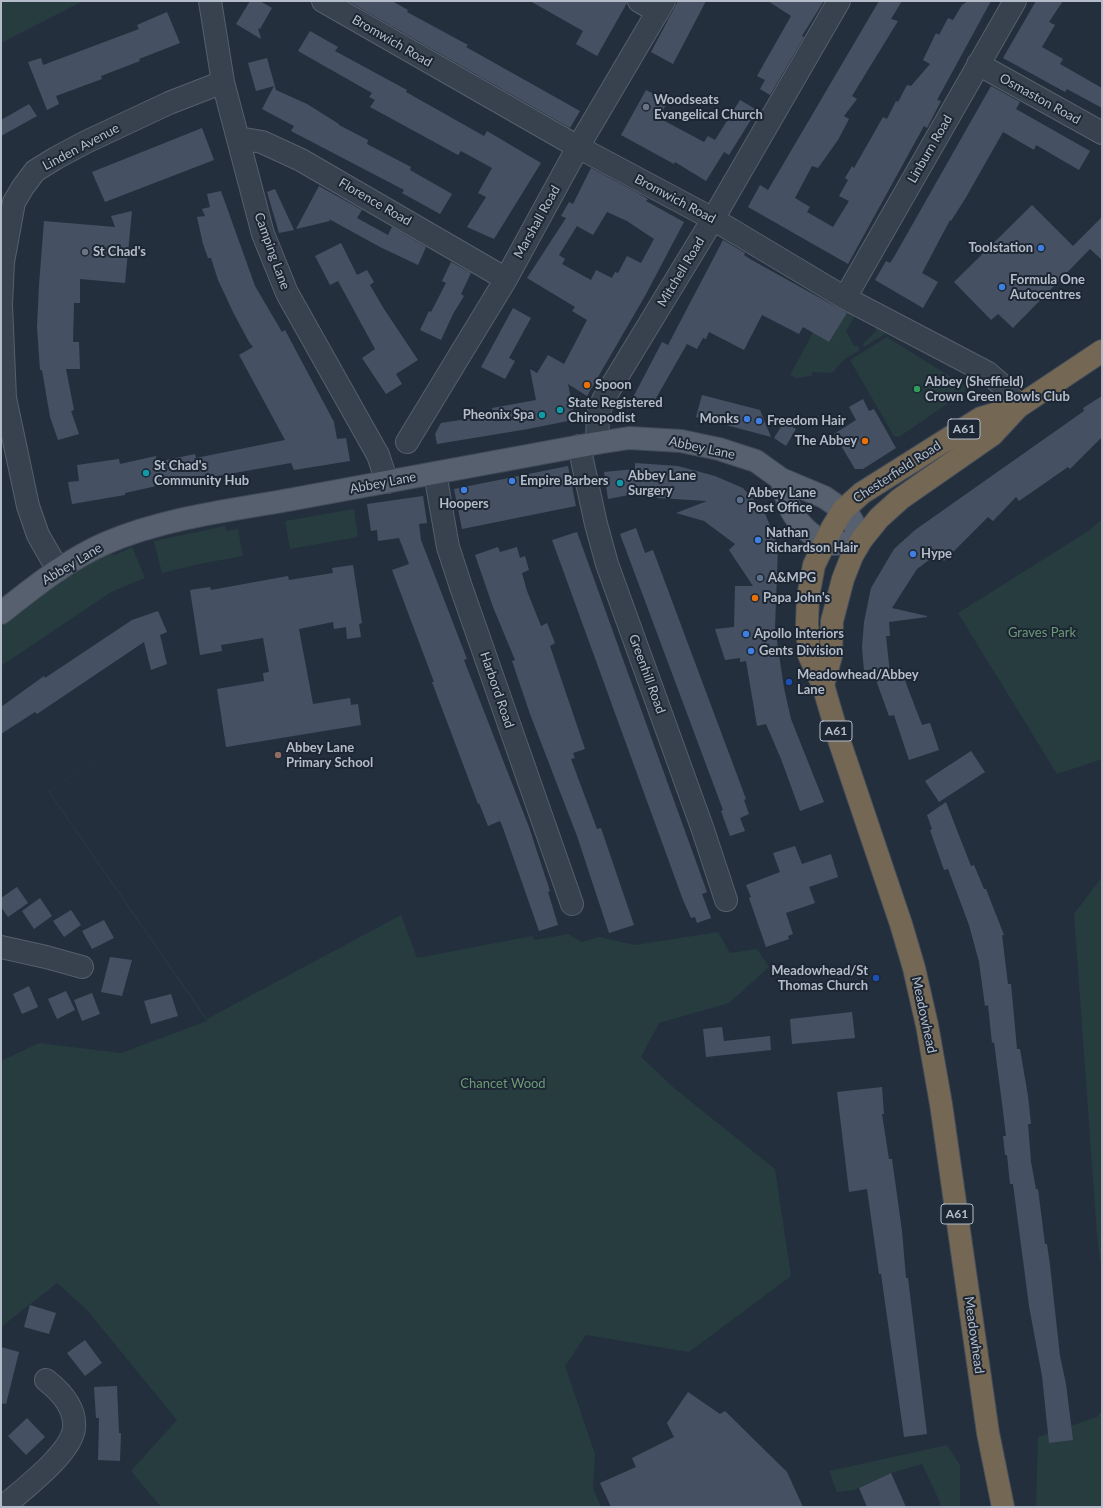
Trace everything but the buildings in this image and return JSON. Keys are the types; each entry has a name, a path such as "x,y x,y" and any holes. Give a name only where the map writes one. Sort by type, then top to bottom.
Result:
{"highway":[{"name":"Chesterfield Road","path":"862,539 885,511 900,499 992,435 1018,407 1102,351"},
{"name":"Chesterfield Road","path":"843,510 862,493 981,418 1018,407"},
{"name":"A61","path":"823,685 809,655 807,624 808,597 812,575 825,542 843,510"},
{"name":"Meadowhead","path":"862,539 852,556 840,588 832,621 830,656 823,685 840,743 901,924 914,968 927,1024 941,1104 988,1433 1003,1507"}],"main road":[{"name":"Abbey Lane","path":"1,613 26,592 82,555 111,542 169,523 588,444 629,438 681,441 719,449 756,461 781,479 824,497 843,510 850,517 862,539"},
{"path":"781,479 789,506 803,525 816,538 835,544 862,539"}],"street":[{"name":"Camping Lane","path":"210,1 223,82 263,234 287,293 378,455 387,482"},
{"name":"Bromwich Road","path":"323,1 578,147 713,219 845,298 988,373 1002,385 1018,407"},
{"path":"639,1 661,6"},
{"name":"Mitchell Road","path":"588,444 603,400 713,219 839,1"},
{"name":"Linburn Road","path":"845,298 1015,1"},
{"name":"Marshall Road","path":"407,442 506,279 578,147 661,6"},
{"name":"Osmaston Road","path":"978,64 1102,133"},
{"name":"Linden Avenue","path":"58,570 38,535 28,506 5,398 1,305 3,262 14,202 35,171 56,158 86,142 169,103 223,82"},
{"name":"Florence Road","path":"238,138 262,142 301,160 506,279"},
{"name":"Greenhill Road","path":"588,444 596,524 607,564 700,822 726,900"},
{"name":"Harbord Road","path":"434,473 448,547 572,904"},
{"path":"1,947 46,956 82,967"},
{"path":"3,1507 58,1457 68,1444 74,1428 72,1411 66,1399 46,1380"}],"green space":[{"path":"1,1 83,1 1,43"},
{"path":"850,308 857,312 846,331 854,346 858,346 860,350 845,359 832,373 813,372 811,376 797,378 790,375 817,325 834,334"},
{"path":"875,323 888,332 864,347 863,344 876,331"},
{"name":"Abbey (Sheffield) Crown Green Bowls Club","path":"887,337 967,387 966,391 899,437 894,436 850,360"},
{"path":"354,509 358,537 290,549 285,521"},
{"name":"Graves Park","path":"1102,519 1102,759 1057,774 958,613 1090,530"},
{"path":"225,526 226,531 238,529 243,556 199,564 162,573 154,541"},
{"path":"132,547 145,578 111,592 1,666 1,627 76,568 107,553 115,555"},
{"name":"Chancet Wood","path":"168,718 49,791 207,1019 401,915 417,958 532,936 535,940 568,934 582,942 599,937 635,945 718,932 730,953 757,949 769,967 729,1003 659,1023 641,1057 674,1088 775,1169 791,1276 689,1352 586,1335 565,1366 595,1454 593,1488 601,1507 161,1507 131,1471 177,1420 86,1309 57,1283 1,1327 1,1061 39,1043 121,1053 207,1021 48,791"},
{"path":"1102,877 1102,1274 1097,1235 1074,914"},
{"path":"1102,1410 1102,1507 1036,1507 1038,1437 1097,1417"},
{"path":"947,1445 960,1465 960,1507 940,1507 940,1502 922,1464 891,1473 854,1490 837,1492 829,1471"}],"place":[{"name":"Woodseats Evangelical Church","path":"646,107"},
{"name":"Toolstation","path":"1041,248"},
{"name":"St Chad's","path":"85,252"},
{"name":"Formula One Autocentres","path":"1002,287"},
{"name":"Spoon","path":"587,385"},
{"name":"Abbey (Sheffield) Crown Green Bowls Club","path":"917,389"},
{"name":"State Registered Chiropodist","path":"560,410"},
{"name":"Pheonix Spa","path":"542,415"},
{"name":"Monks","path":"747,419"},
{"name":"Freedom Hair","path":"759,421"},
{"name":"The Abbey","path":"865,441"},
{"name":"St Chad's Community Hub","path":"146,473"},
{"name":"Empire Barbers","path":"512,481"},
{"name":"Abbey Lane Surgery","path":"620,483"},
{"name":"Hoopers","path":"464,490"},
{"name":"Abbey Lane Post Office","path":"740,500"},
{"name":"Nathan Richardson Hair","path":"758,540"},
{"name":"Hype","path":"913,554"},
{"name":"A&MPG","path":"760,578"},
{"name":"Papa John's","path":"755,598"},
{"name":"Apollo Interiors","path":"746,634"},
{"name":"Gents Division","path":"751,651"},
{"name":"Meadowhead/Abbey Lane","path":"789,682"},
{"name":"Abbey Lane Primary School","path":"278,755"},
{"name":"Meadowhead/St Thomas Church","path":"876,978"}]}
